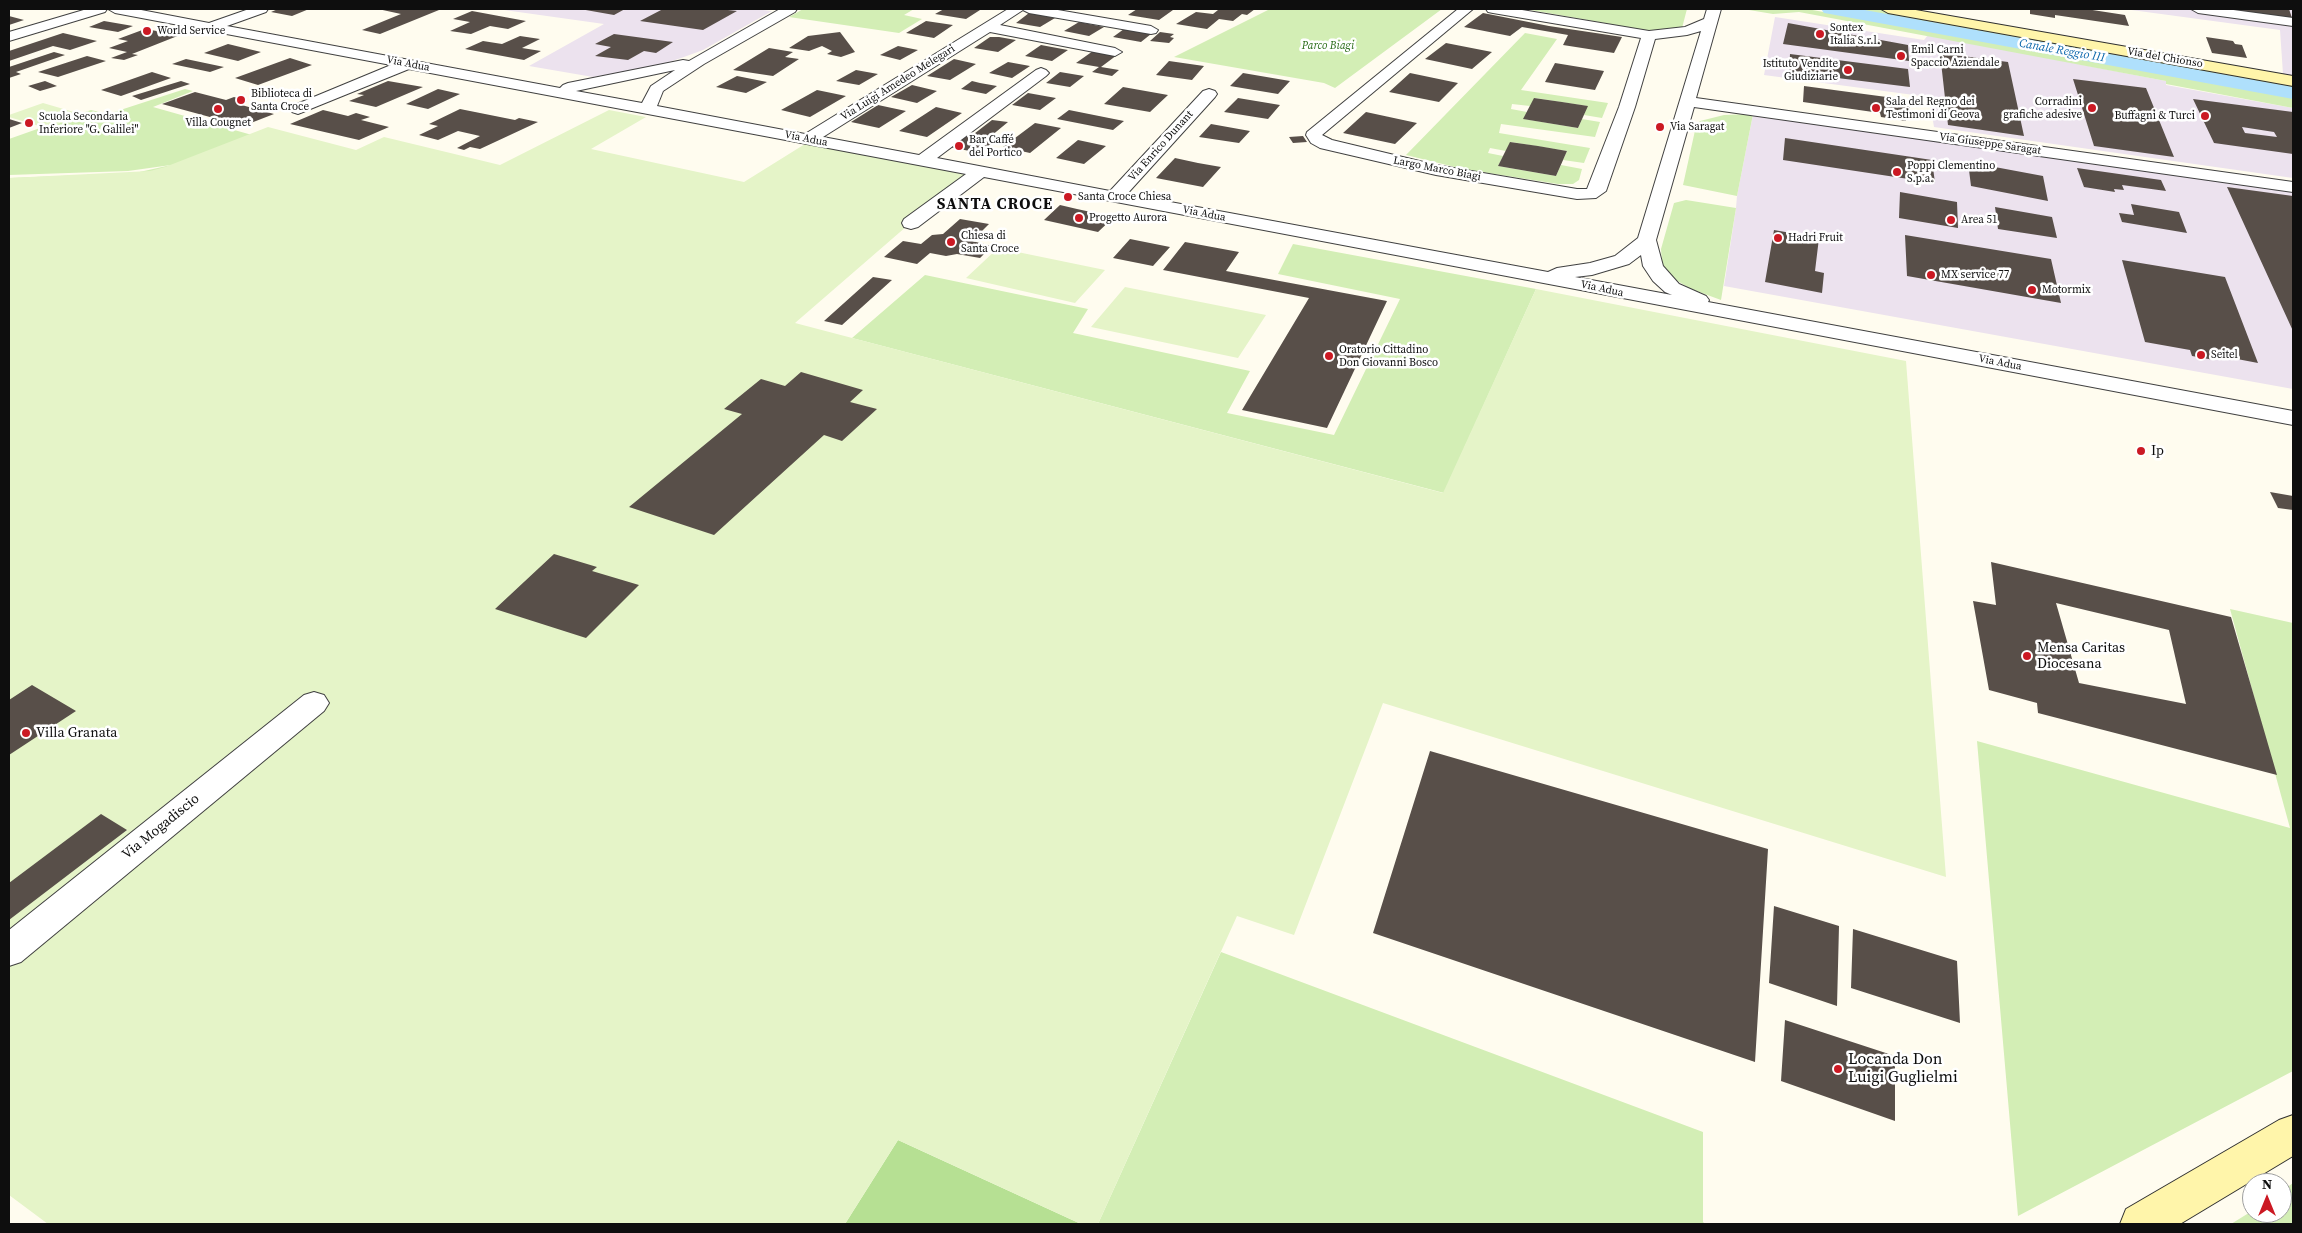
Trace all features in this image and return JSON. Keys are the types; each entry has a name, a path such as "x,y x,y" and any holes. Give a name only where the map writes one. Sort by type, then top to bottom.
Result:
{"main road":[{"name":"Via del Chionso","path":"1888,9 2293,81"},
{"path":"2141,1224 2293,1134"}],"street":[{"path":"9,37 100,9"},
{"name":"Via Adua","path":"115,9 150,11 212,27 1531,274 1634,296 1740,314 2293,418"},
{"path":"212,27 261,9"},
{"path":"604,101 656,89 699,61 790,9"},
{"name":"Via Luigi Amedeo Melegari","path":"808,139 1017,9"},
{"path":"1029,9 1151,30"},
{"name":"Largo Marco Biagi","path":"1466,9 1315,132 1314,135 1317,139 1326,144 1436,170 1577,194 1590,194 1597,191 1602,178 1630,99 1649,35"},
{"path":"1493,9 1685,41 1702,48"},
{"path":"2198,9 2293,22"},
{"path":"1649,35 1687,30 1712,16"},
{"path":"1712,16 1647,240 1653,266 1672,288 1689,297 1740,314"},
{"path":"987,27 1115,52"},
{"path":"550,91 699,61"},
{"path":"298,108 407,64"},
{"path":"922,161 1041,73"},
{"path":"604,101 615,79"},
{"path":"648,109 656,89"},
{"name":"Via Enrico Dunant","path":"1114,197 1209,94"},
{"name":"Via Giuseppe Saragat","path":"1687,100 2293,187"},
{"path":"911,223 980,172"},
{"path":"1531,274 1561,274 1592,269 1622,260 1647,240"},
{"path":"1592,269 1589,277 1591,283 1597,288"},
{"path":"1634,296 1648,292 1656,286 1660,276"},
{"name":"Via Mogadiscio","path":"9,951 314,703"}],"shaded area":[{"path":"497,9 754,9 772,11 703,50 657,66 593,77 529,66 604,24"},
{"path":"2124,9 2293,9 2293,76 2283,74 2280,30"},
{"path":"1775,17 1924,40 1928,35 2166,81 2166,85 2293,108 2293,178 1934,127 1929,97 1764,75"},
{"path":"1753,114 2293,190 2293,389 1724,286 1737,196"}],"green space":[{"path":"803,9 914,9 904,15 922,19 899,33 789,17"},
{"name":"Parco Biagi","path":"1270,9 1442,9 1335,88 1324,83 1174,57"},
{"path":"1525,9 1687,9 1682,28 1650,31"},
{"path":"1743,9 1807,9 2293,97 2293,108 2166,84 2166,81 1799,12 1773,14"},
{"path":"1846,9 1877,9 2293,83 2293,89"},
{"path":"1525,33 1557,39 1521,90 1608,103 1602,118 1584,115 1587,106 1535,98 1530,106 1512,104 1511,109 1527,112 1524,119 1578,128 1582,119 1600,122 1595,137 1501,124 1499,133 1590,148 1584,163 1563,160 1567,151 1511,142 1506,151 1490,148 1488,153 1503,156 1498,166 1556,176 1561,165 1582,169 1579,180 1573,184 1558,184 1463,169 1406,155"},
{"path":"185,89 193,91 153,107 252,135 81,204 9,178 135,173 171,165 128,171 9,175 9,139 91,110 108,114"},
{"path":"43,103 84,115 46,128 9,117 9,115"},
{"path":"609,110 646,117 591,149 744,182 805,144 967,174 795,323 1443,493 1536,289 1906,361 1946,877 1383,703 1294,935 1237,916 1098,1224 1081,1224 898,1140 845,1224 48,1224 9,1195 9,178 150,171 268,127 356,150 384,137 500,165"},
{"path":"1753,114 1737,196 1683,185 1696,126 1700,121 1724,115"},
{"path":"1686,200 1736,208 1721,300 1691,289 1671,277 1662,264 1661,249 1674,203"},
{"path":"1293,244 1536,289 1444,493 852,338 925,275 1088,309 1073,333 1250,371 1227,413 1334,435 1400,299 1278,274"},
{"path":"998,248 1105,270 1075,303 966,278"},
{"path":"1125,287 1266,315 1238,358 1091,327"},
{"path":"2230,609 2293,623 2293,1071 2018,1216 1977,741 2290,828"},
{"path":"1221,952 1703,1132 1703,1222 1705,1224 1098,1224"},
{"path":"898,1140 1081,1224 845,1224"},
{"path":"2292,1184 2293,1224 2231,1224 2242,1217 2242,1223 2292,1223"}],"building":[{"path":"278,9 309,9 292,16 271,12"},
{"path":"378,9 439,10 380,34 362,30 401,14"},
{"path":"580,9 625,9 614,15"},
{"path":"663,9 719,9 737,11 703,30 640,21"},
{"path":"944,9 980,10 966,19 935,14"},
{"path":"1137,9 1173,10 1159,20 1128,15"},
{"path":"1215,9 1255,9 1247,15 1242,14 1233,21 1219,19 1207,29 1176,24 1196,12 1213,14 1218,10"},
{"path":"2030,9 2086,9 2125,15 2129,26 2055,15 2055,18 2030,14"},
{"path":"2289,9 2292,18 2234,10"},
{"path":"472,11 526,21 508,29 490,26 471,34 450,31 470,22 453,19"},
{"path":"1029,13 1055,18 1040,27 1016,23"},
{"path":"1483,13 1549,26 1622,37 1614,53 1563,45 1568,35 1522,27 1510,36 1464,27"},
{"path":"9,16 24,20 9,25"},
{"path":"104,21 133,26 118,32 89,27"},
{"path":"926,21 953,25 934,38 906,33"},
{"path":"1079,22 1104,27 1089,36 1064,31"},
{"name":"Sontex Italia S.r.l.","path":"1788,23 1908,45 1909,61 1783,44"},
{"path":"145,29 180,35 132,54 138,55 124,60 111,58 127,52 109,48 128,41 118,39"},
{"path":"1124,29 1151,34 1141,42 1113,37"},
{"path":"840,32 855,52 841,57 827,54 832,51 822,46 809,51 789,48 808,36"},
{"path":"1160,32 1174,34 1170,37 1174,38 1169,43 1150,41"},
{"path":"63,33 97,41 70,50 53,46 9,61 9,51"},
{"path":"614,34 673,42 656,53 644,51 628,60 595,56 611,47 595,44"},
{"path":"520,36 540,39 522,48 541,51 524,60 465,49 483,41 502,44"},
{"path":"990,37 1016,40 998,52 974,48"},
{"path":"2206,37 2233,41 2235,44 2242,45 2247,58 2212,53"},
{"path":"1446,43 1492,52 1472,69 1425,59"},
{"path":"228,44 261,52 238,61 204,53"},
{"path":"1041,45 1068,50 1052,61 1025,56"},
{"path":"898,46 918,50 900,60 880,55"},
{"path":"769,48 793,52 785,57 799,59 773,76 733,70"},
{"path":"1093,51 1117,55 1101,67 1119,70 1112,76 1092,72 1099,67 1076,63"},
{"path":"54,52 65,55 16,72 21,74 9,78 9,67"},
{"path":"1940,53 2008,62 2024,136 1948,125"},
{"name":"Istituto Vendite Giudiziarie","path":"1790,54 1908,69 1910,87 1789,72"},
{"path":"87,56 106,61 58,77 38,72"},
{"path":"290,58 312,65 258,85 235,78"},
{"path":"186,59 224,67 210,72 172,64"},
{"path":"954,59 976,64 950,80 927,76"},
{"path":"1169,61 1204,66 1192,80 1156,75"},
{"path":"1008,62 1030,66 1012,78 989,73"},
{"path":"1555,63 1604,71 1595,90 1545,82"},
{"path":"856,70 878,74 859,85 836,81"},
{"path":"152,72 171,78 121,96 101,90"},
{"path":"1060,72 1084,76 1070,87 1046,83"},
{"path":"1243,73 1290,81 1278,94 1230,86"},
{"path":"1410,73 1458,83 1439,102 1389,92"},
{"path":"737,76 767,82 746,93 716,87"},
{"path":"2073,79 2146,88 2174,157 2094,146"},
{"path":"45,81 57,86 40,91 28,86"},
{"path":"181,81 190,84 141,100 132,96"},
{"path":"388,81 423,87 376,107 349,101 364,95 357,94"},
{"path":"972,81 997,86 986,94 961,89"},
{"path":"912,85 937,91 917,103 891,97"},
{"name":"Sala del Regno dei Testimoni di Geova","path":"1804,86 1909,100 1911,117 1905,116 1906,121 1881,117 1880,113 1803,102"},
{"path":"1123,87 1168,95 1150,112 1104,104"},
{"path":"438,89 460,94 428,109 406,104"},
{"path":"817,90 846,96 810,117 781,110"},
{"name":"Villa Cougnet","path":"195,92 226,100 234,97 247,101 238,104 274,114 243,126 162,104"},
{"path":"1028,93 1056,98 1040,110 1012,105"},
{"path":"1238,98 1280,105 1268,119 1224,112"},
{"path":"1534,98 1588,106 1578,128 1523,119"},
{"path":"2193,99 2293,112 2293,154 2214,143","holes":["2242,127 2274,132 2277,137 2245,133"]},
{"path":"878,105 906,111 879,128 851,122"},
{"path":"936,107 962,113 927,137 899,131"},
{"path":"460,109 515,120 519,118 538,122 480,149 470,147 464,150 457,148 480,136 458,131 438,140 419,135 438,126 429,124"},
{"path":"323,110 348,116 356,113 370,117 361,120 389,127 359,140 290,124"},
{"path":"1069,110 1124,121 1113,130 1057,119"},
{"path":"1366,112 1417,123 1395,144 1343,133"},
{"path":"9,119 22,123 9,128"},
{"path":"992,120 1008,122 985,141 993,142 980,153 949,147 963,136 970,137"},
{"path":"1035,123 1061,128 1030,153 1003,147"},
{"path":"1211,124 1250,131 1239,143 1199,137"},
{"path":"1303,136 1307,142 1293,143 1289,137"},
{"name":"Poppi Clementino S.p.a.","path":"1785,138 1932,160 1935,183 1783,160"},
{"path":"1078,140 1106,146 1084,164 1056,158"},
{"path":"1510,142 1567,151 1556,176 1498,166"},
{"path":"1175,158 1221,167 1203,187 1156,178"},
{"path":"1968,162 2043,176 2048,201 1971,186"},
{"path":"2077,168 2161,180 2166,191 2122,185 2124,190 2114,189 2115,192 2084,187"},
{"path":"2227,187 2293,196 2293,331"},
{"path":"1900,192 1957,202 1958,228 1899,218"},
{"path":"2131,204 2179,212 2187,233 2122,222 2119,213 2134,215"},
{"name":"Progetto Aurora","path":"1060,205 1114,217 1098,232 1044,220"},
{"path":"1995,207 2052,217 2057,238 1998,229"},
{"name":"Chiesa di Santa Croce","path":"960,219 989,224 972,241 992,246 980,258 957,254 946,256 930,253 917,264 884,257 903,241 921,244 932,235 943,234"},
{"path":"1774,230 1819,238 1815,271 1824,273 1822,293 1765,282"},
{"path":"1905,235 2051,259 2061,303 1907,276"},
{"path":"1130,239 1170,247 1153,266 1113,258"},
{"path":"1185,242 1239,252 1226,271 1387,301 1327,428 1242,410 1309,298 1163,270"},
{"path":"2122,260 2225,277 2258,363 2211,354 2214,360 2192,356 2190,350 2145,342"},
{"path":"873,277 892,280 842,325 824,321"},
{"path":"801,372 863,390 850,402 877,409 842,441 824,435 714,535 629,507 742,414 724,409 761,379 785,386"},
{"path":"2270,492 2293,496 2293,510 2278,508"},
{"path":"554,554 597,567 592,571 639,585 586,638 495,609"},
{"name":"Mensa Caritas Diocesana","path":"1991,562 2231,617 2277,775 2038,713 2037,703 1989,690 1973,601 1996,605","holes":["2056,603 2169,630 2186,704 2079,683"]},
{"name":"Villa Granata","path":"32,685 76,711 9,755 9,700"},
{"path":"1430,751 1768,849 1755,1062 1373,933"},
{"path":"101,814 127,830 9,920 9,883"},
{"path":"1774,906 1839,926 1837,1006 1769,983"},
{"path":"1853,929 1957,961 1960,1023 1851,988"},
{"name":"Locanda Don Luigi Guglielmi","path":"1785,1020 1895,1056 1895,1121 1781,1081"}],"waterway":[{"name":"Canale Reggio III","path":"1830,9 2293,93"}],"place":[{"name":"World Service","path":"147,31"},
{"name":"Sontex Italia S.r.l.","path":"1820,34"},
{"name":"Emil Carni Spaccio Aziendale","path":"1901,56"},
{"name":"Istituto Vendite Giudiziarie","path":"1848,70"},
{"name":"Biblioteca di Santa Croce","path":"241,100"},
{"name":"Sala del Regno dei Testimoni di Geova","path":"1876,108"},
{"name":"Corradini grafiche adesive","path":"2092,108"},
{"name":"Villa Cougnet","path":"218,109"},
{"name":"Buffagni & Turci","path":"2205,116"},
{"name":"Scuola Secondaria Inferiore \"G. Galilei\"","path":"29,123"},
{"name":"Via Saragat","path":"1660,127"},
{"name":"Bar Caffé del Portico","path":"959,146"},
{"name":"Poppi Clementino S.p.a.","path":"1897,172"},
{"name":"Santa Croce Chiesa","path":"1068,197"},
{"name":"Progetto Aurora","path":"1079,218"},
{"name":"Area 51","path":"1951,220"},
{"name":"Hadri Fruit","path":"1778,238"},
{"name":"Chiesa di Santa Croce","path":"951,242"},
{"name":"MX service 77","path":"1931,275"},
{"name":"Motormix","path":"2032,290"},
{"name":"Seitel","path":"2201,355"},
{"name":"Oratorio Cittadino Don Giovanni Bosco","path":"1329,356"},
{"name":"Ip","path":"2141,451"},
{"name":"Mensa Caritas Diocesana","path":"2027,656"},
{"name":"Villa Granata","path":"26,733"},
{"name":"Locanda Don Luigi Guglielmi","path":"1838,1069"}],"district":[{"name":"SANTA CROCE","path":"995,205"}]}
